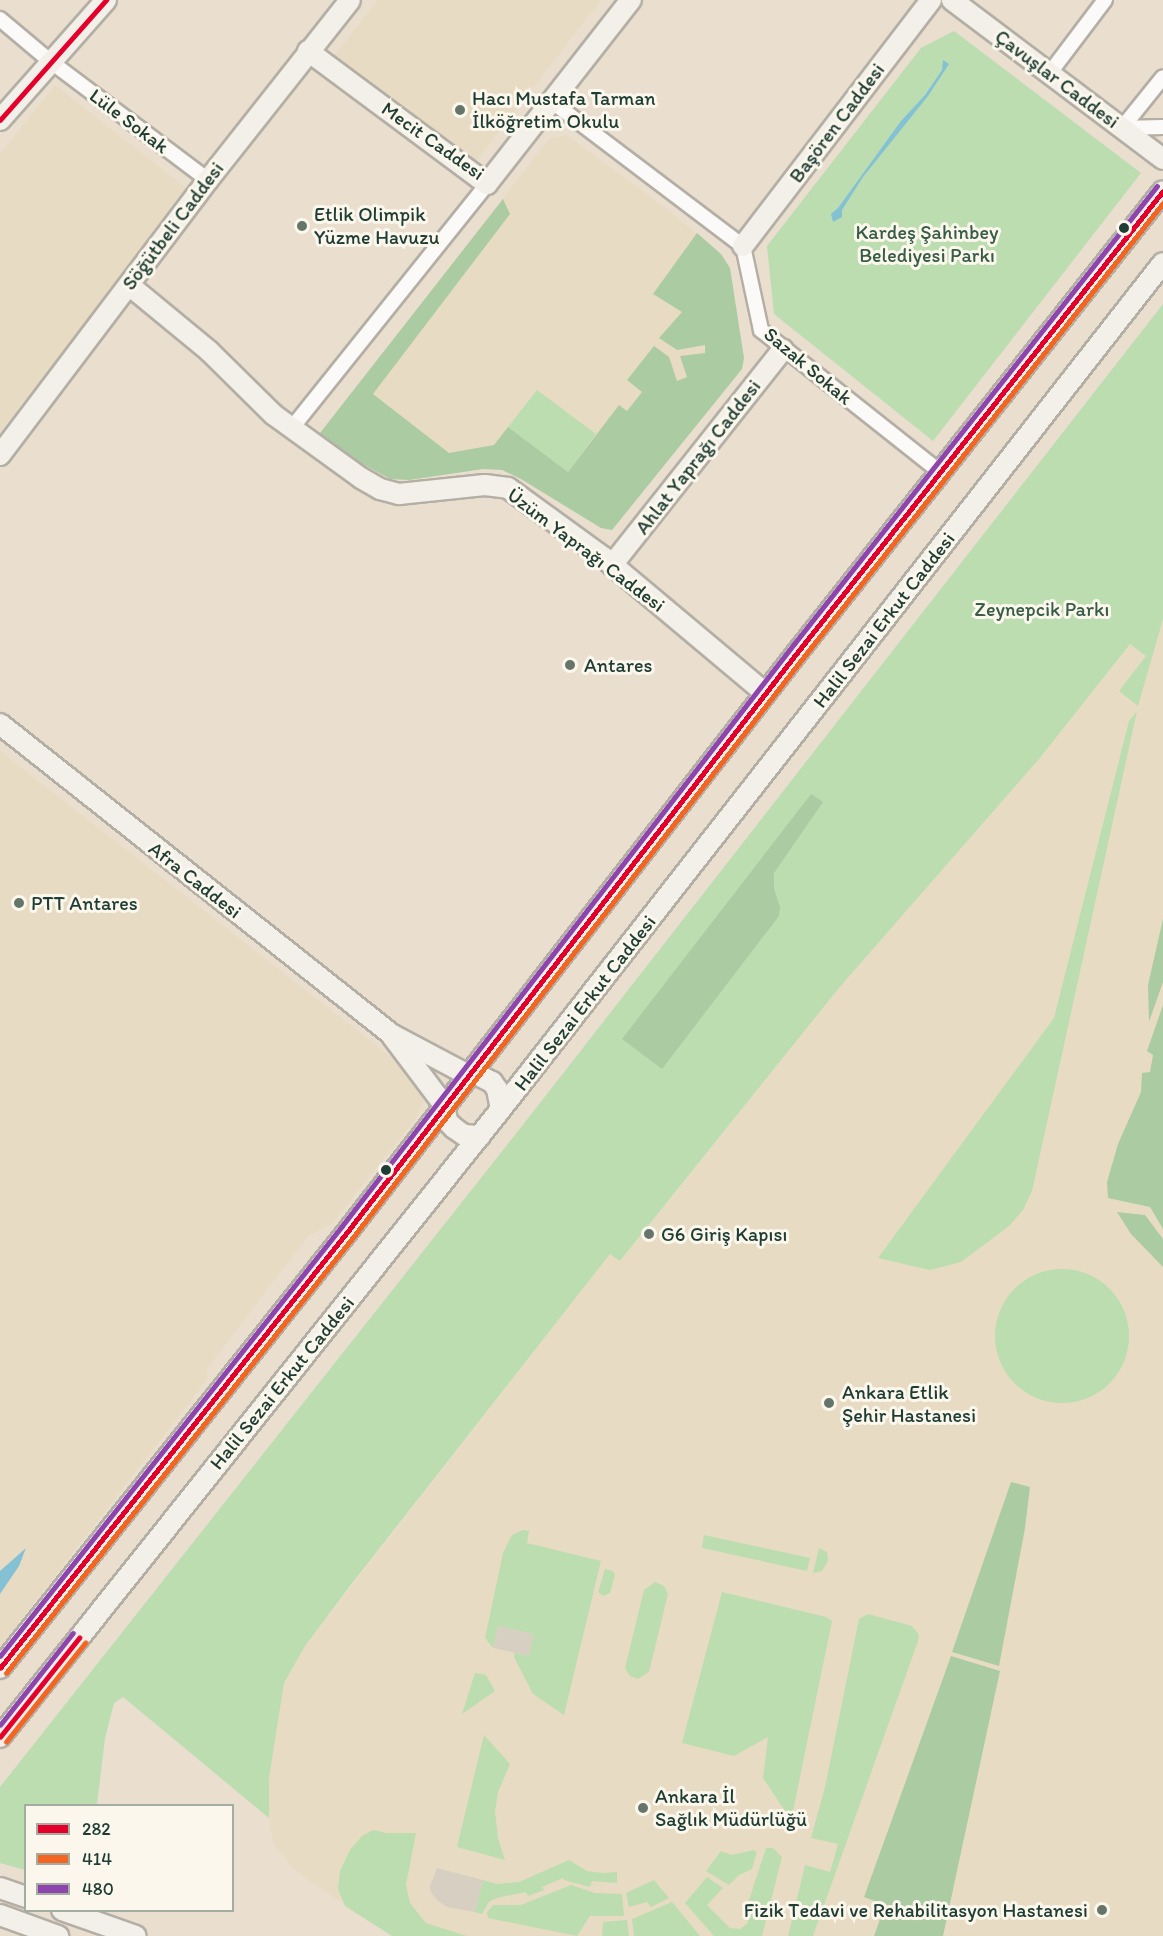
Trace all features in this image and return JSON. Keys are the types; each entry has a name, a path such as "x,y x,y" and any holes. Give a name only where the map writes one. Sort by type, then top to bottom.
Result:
{"main road":[{"path":"0,120 106,0"},
{"name":"Söğütbeli Caddesi","path":"0,455 208,180 350,0"},
{"name":"Mecit Caddesi","path":"308,51 487,184 631,0"},
{"name":"Başören Caddesi","path":"743,246 931,0"},
{"name":"Çavuşlar Caddesi","path":"952,0 1163,159"},
{"path":"0,1668 348,1231 765,693 1163,190"},
{"name":"Halil Sezai Erkut Caddesi","path":"0,1737 480,1136 1163,262"},
{"name":"Üzüm Yaprağı Caddesi","path":"129,285 209,351 291,429 361,478 388,492 411,493 485,485 508,488 612,565 765,693"},
{"name":"Ahlat Yaprağı Caddesi","path":"612,565 783,349"},
{"name":"Afra Caddesi","path":"0,724 391,1034 468,1075"},
{"name":"Afra Caddesi","path":"391,1034 444,1105"},
{"path":"468,1075 478,1075 492,1082 497,1089 501,1109"},
{"path":"444,1105 447,1121 454,1128 464,1135 480,1136"},
{"path":"0,1888 24,1896"},
{"path":"65,1912 136,1936"},
{"path":"0,1915 58,1936"}],"street":[{"path":"1049,74 1105,0"},
{"name":"Lüle Sokak","path":"0,19 50,61 208,180"},
{"path":"1122,128 1163,77"},
{"path":"551,101 743,246"},
{"path":"1122,128 1163,127"},
{"path":"291,429 487,184"},
{"name":"Sazak Sokak","path":"743,246 761,330 940,472"}],"shaded area":[{"name":"Hacı Mustafa Tarman İlköğretim Okulu","path":"378,0 601,0 475,163 333,57"},
{"path":"55,85 189,190 0,432 0,154"},
{"path":"567,135 672,213 721,254 730,268 744,358 742,369 612,530 601,528 521,479 502,470 483,469 409,480 390,479 361,463 320,433 550,138"},
{"name":"Ankara Etlik Şehir Hastanesi","path":"1163,598 1163,1936 392,1936 308,1880 292,1867 273,1843 269,1818 269,1778 279,1705 284,1683 305,1646 610,1254 621,1261 838,989 1039,759"},
{"path":"0,751 404,1067 423,1093 424,1100 417,1117 332,1224 308,1236 207,1369 207,1380 0,1647"},
{"path":"498,1626 534,1634 529,1656 493,1648"},
{"path":"437,1868 483,1880 475,1912 447,1907 431,1893 430,1886"}],"green space":[{"name":"Kardeş Şahinbey Belediyesi Parkı","path":"954,31 1141,173 933,441 774,314 767,246 921,48"},
{"path":"503,199 510,214 373,394 449,453 494,445 508,427 568,472 619,405 627,411 642,392 627,380 654,346 669,357 677,381 687,377 680,356 705,353 705,345 677,350 659,338 682,312 653,294 697,233 721,254 730,268 744,358 742,369 612,530 601,528 521,479 502,470 483,469 409,480 390,479 361,463 320,433"},
{"name":"Zeynepcik Parkı","path":"1163,304 1163,619 1138,706 1119,691 1146,656 1130,644 1039,759 838,989 620,1261 610,1254 350,1586 305,1646 284,1683 269,1778 269,1818 123,1697 114,1703 105,1738 97,1804 24,1804 24,1870 0,1863 0,1787 522,1126"},
{"path":"537,390 596,434 568,472 508,427"},
{"path":"1137,711 1032,1191 1023,1210 1009,1226 961,1262 930,1270 878,1258 1054,1018 1129,721"},
{"path":"811,794 823,802 774,873 774,889 780,907 779,916 662,1069 622,1039"},
{"path":"1163,919 1163,982 1149,1022 1148,985"},
{"path":"1163,1005 1163,1229 1150,1207 1108,1198 1107,1182 1118,1144 1141,1092 1142,1073 1150,1072 1153,1055 1147,1051"},
{"path":"1117,1212 1145,1215 1163,1239 1163,1267 1131,1234"},
{"path":"1062,1269 1088,1274 1109,1289 1124,1310 1129,1336 1124,1362 1109,1383 1088,1398 1062,1403 1036,1398 1015,1383 1000,1362 995,1336 1000,1310 1015,1289 1036,1274"},
{"path":"1011,1482 1030,1487 1025,1528 999,1666 952,1652"},
{"path":"523,1530 529,1531 527,1543 601,1561 564,1715 533,1694 514,1657 515,1653 529,1656 534,1634 498,1626 493,1648 485,1638 503,1553 512,1535"},
{"path":"704,1535 810,1558 807,1571 702,1548"},
{"path":"819,1548 827,1552 828,1561 822,1571 813,1573"},
{"path":"605,1569 613,1571 615,1575 610,1593 603,1596 598,1592"},
{"path":"655,1582 664,1586 668,1594 649,1672 638,1679 630,1676 625,1668 644,1590"},
{"path":"722,1592 826,1617 832,1621 793,1811 787,1814 763,1778 768,1737 734,1756 682,1743"},
{"path":"868,1614 912,1626 919,1635 918,1641 813,1936 788,1936 805,1865 830,1872 838,1844 811,1838 825,1787 859,1619"},
{"path":"951,1656 1000,1671 943,1936 874,1936 885,1905 864,1897"},
{"path":"475,1673 486,1675 495,1691 462,1714"},
{"path":"484,1735 510,1764 498,1792 495,1811 498,1838 505,1860 457,1847"},
{"path":"373,1830 387,1833 416,1833 406,1885 410,1903 426,1923 467,1936 392,1936 345,1906 338,1889 340,1871 350,1850 362,1836"},
{"path":"766,1848 773,1848 782,1857 762,1936 714,1936 685,1903 707,1877 723,1888 707,1905 730,1928 740,1929 748,1923 748,1903"},
{"path":"754,1850 757,1852 752,1869 739,1875 729,1885 706,1871 721,1851 732,1855"},
{"path":"569,1860 587,1871 617,1872 617,1883 592,1881 590,1887 563,1878 542,1887 544,1890 528,1896 526,1892 497,1898 489,1902 482,1914 475,1912 483,1880 497,1884 519,1882"},
{"path":"654,1880 669,1898 651,1907 647,1902 629,1907 626,1893"},
{"path":"571,1885 595,1893 622,1894 624,1916 590,1916 577,1936 488,1918 487,1912 493,1905 521,1905"},
{"path":"672,1902 700,1936 634,1936 632,1919"},
{"path":"627,1920 629,1936 602,1936 603,1922"}],"water":[{"path":"943,60 949,64 928,96 863,177 842,210 842,217 833,222 831,214 838,208 901,121 925,95 942,70"},
{"path":"26,1548 19,1566 0,1594 0,1571"}],"transit line":[{"name":"282","path":"0,120 106,0"},
{"name":"480","path":"0,1656 342,1226 794,644 1157,186"},
{"name":"282","path":"0,1668 348,1231 800,649 1163,191"},
{"name":"414","path":"6,1673 354,1236 806,654 1163,203"},
{"name":"480","path":"0,1725 73,1633"},
{"name":"282","path":"0,1737 79,1638"},
{"name":"414","path":"6,1742 85,1643"}],"place":[{"name":"Hacı Mustafa Tarman İlköğretim Okulu","path":"460,110"},
{"name":"Etlik Olimpik Yüzme Havuzu","path":"302,226"},
{"name":"Antares","path":"570,665"},
{"name":"PTT Antares","path":"19,903"},
{"name":"G6 Giriş Kapısı","path":"649,1234"},
{"name":"Ankara Etlik Şehir Hastanesi","path":"829,1403"},
{"name":"Ankara İl Sağlık Müdürlüğü","path":"643,1808"},
{"name":"Fizik Tedavi ve Rehabilitasyon Hastanesi","path":"1102,1910"}]}
